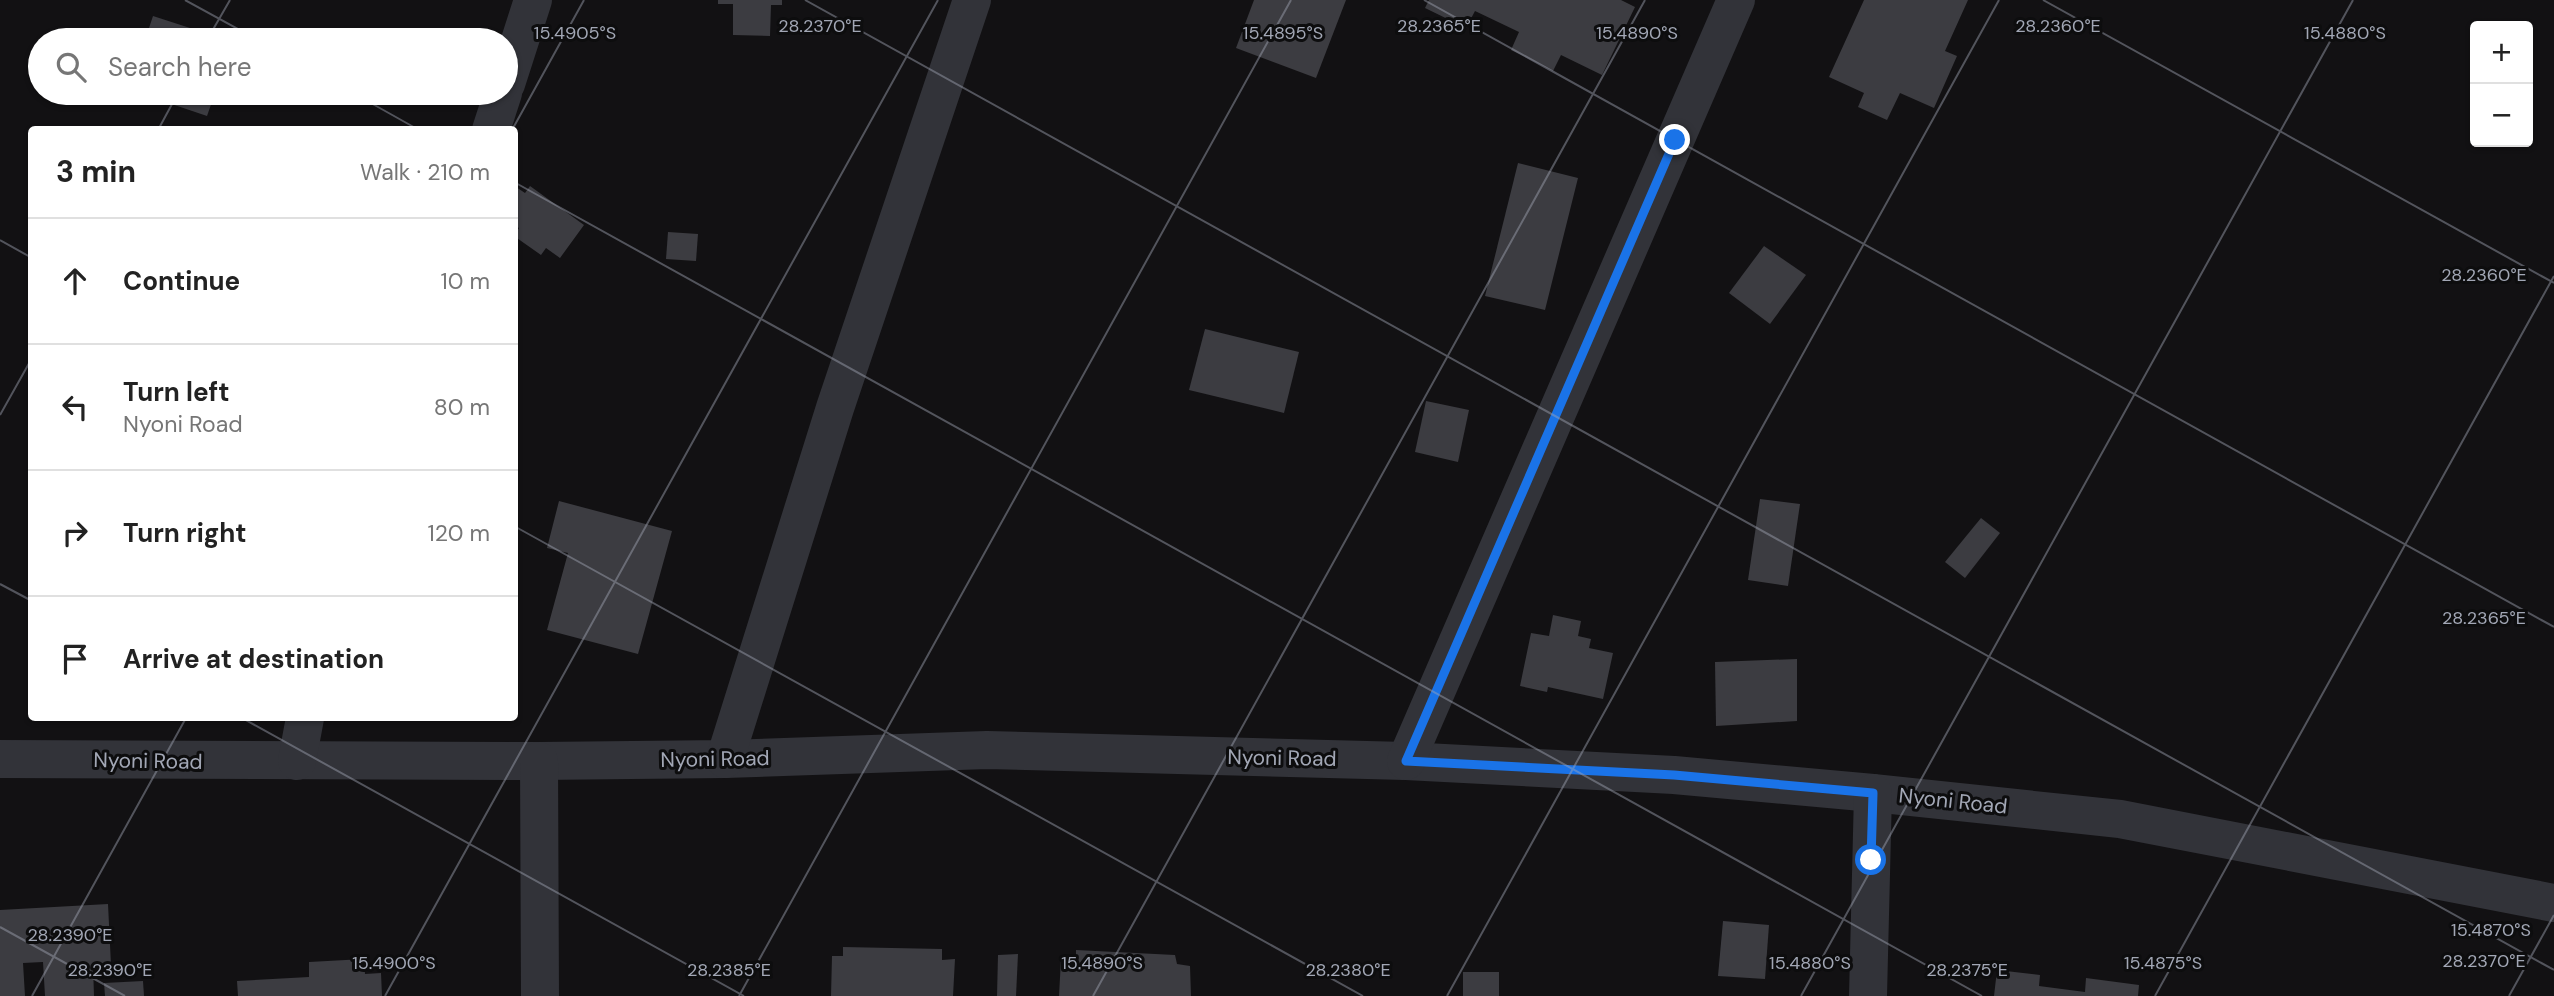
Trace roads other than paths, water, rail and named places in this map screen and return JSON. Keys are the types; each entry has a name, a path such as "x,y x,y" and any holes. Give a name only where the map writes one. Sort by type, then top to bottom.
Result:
{"street":[{"path":"518,47 533,0"},
{"path":"725,759 835,408 972,0"},
{"path":"1406,761 1737,0"},
{"path":"492,126 499,105"},
{"path":"298,761 305,721"},
{"name":"Nyoni Road","path":"0,759 539,761 725,759 987,750 1406,761 1674,775 2120,818 2554,903"},
{"path":"539,761 540,996"},
{"path":"1868,996 1873,793"}]}
